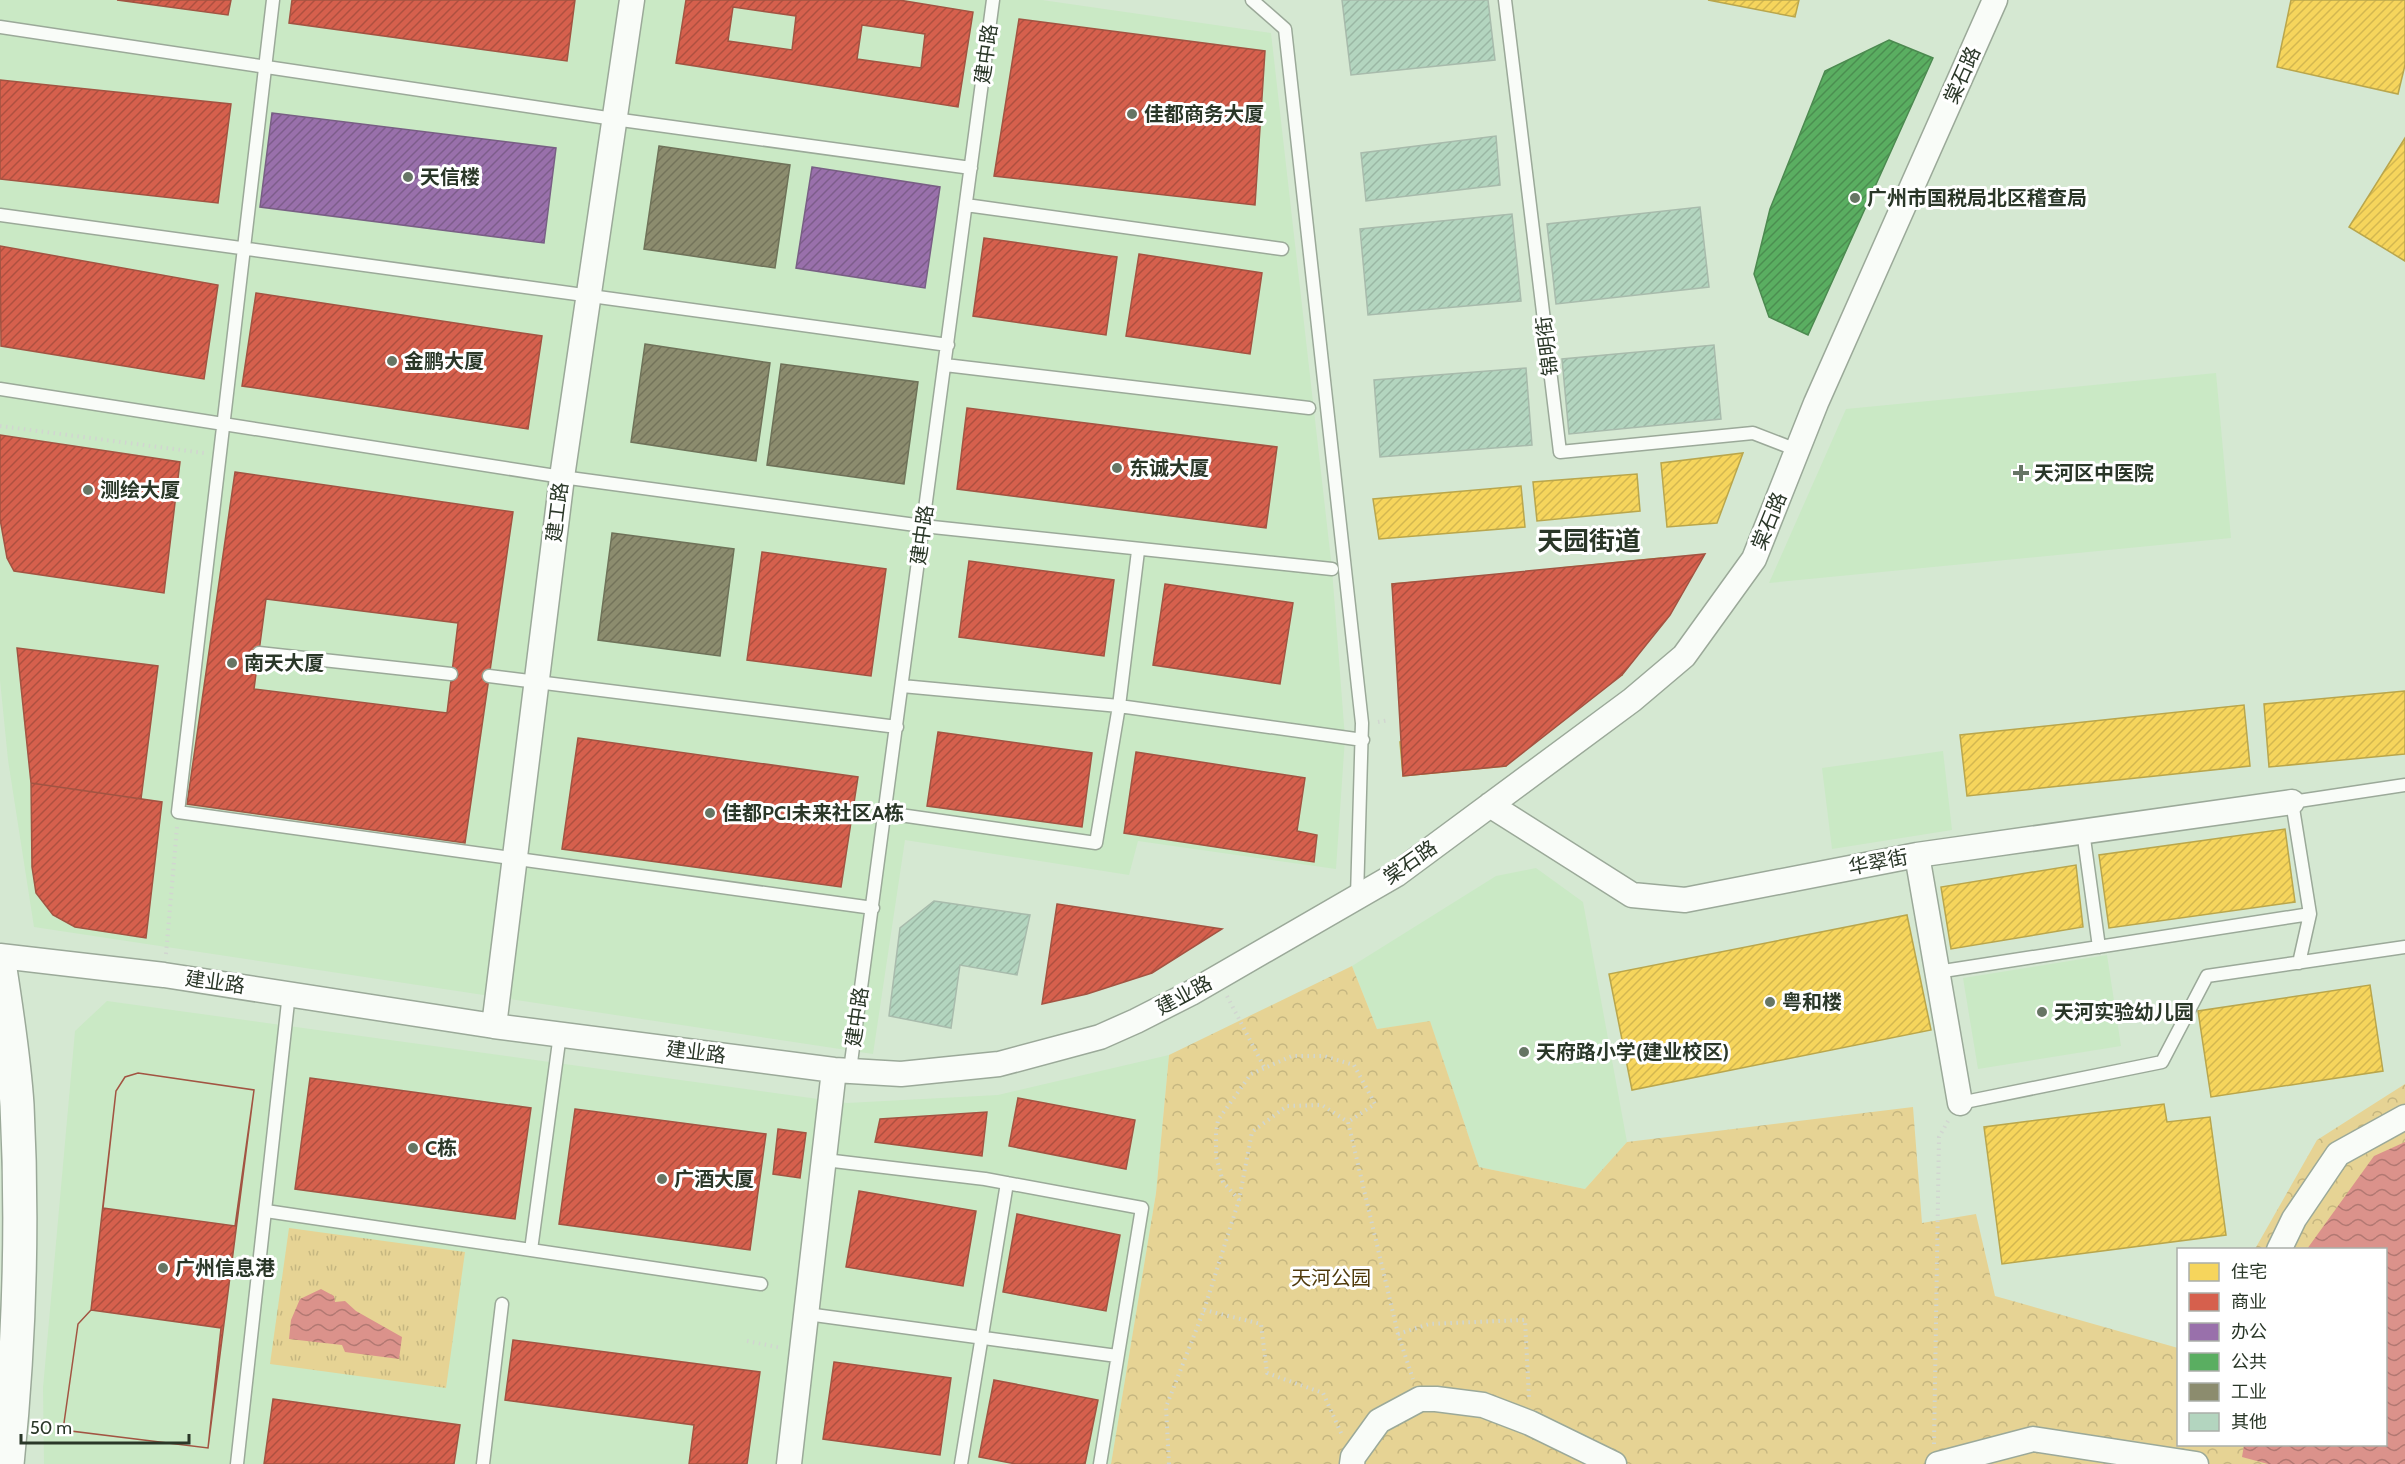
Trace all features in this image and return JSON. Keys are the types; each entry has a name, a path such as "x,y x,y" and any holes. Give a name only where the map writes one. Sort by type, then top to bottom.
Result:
{"highway":[{"path":"0,969 17,1102 19,1167 15,1386 7,1464"},
{"path":"0,1161 17,1102"}],"street":[{"name":"建工路","path":"494,1026 562,477 632,0"},
{"name":"棠石路","path":"1357,897 1397,874 1632,700 1684,656 1754,559 1797,450 1995,0"},
{"name":"华翠街","path":"1490,805 1632,895 1685,900 1917,855 2292,802"},
{"path":"1917,855 1960,1103"},
{"name":"建业路","path":"0,956 164,975 494,1026 842,1070 901,1074 999,1064 1100,1037 1217,978 1357,897"},
{"name":"建中路","path":"789,1464 825,1160 842,1070"},
{"path":"2280,1248 2294,1219 2338,1154 2405,1118"},
{"path":"1352,1461 1379,1421 1420,1399 1484,1405 1530,1423 1614,1464"},
{"path":"1936,1458 2033,1439 2198,1457"}],"lane":[{"path":"273,0 223,423 204,646 178,812 873,908"},
{"name":"建中路","path":"842,1070 873,908 993,0"},
{"path":"1252,0 1285,29 1363,740 1357,897"},
{"name":"锦明街","path":"1504,0 1560,452 1753,433 1797,450"},
{"path":"0,27 614,119 971,168"},
{"path":"966,205 1282,249"},
{"path":"0,215 588,293 948,345"},
{"path":"945,365 1309,408"},
{"path":"0,388 562,477 924,526 1138,551 1332,569"},
{"path":"886,813 1096,843 1119,706 1138,551"},
{"path":"259,653 452,674"},
{"path":"489,676 897,728"},
{"path":"902,686 1119,706 1363,740"},
{"path":"2299,963 2310,914 2292,802 2405,785"},
{"path":"2083,831 2099,947"},
{"path":"1937,972 2310,914"},
{"path":"1960,1103 2162,1062 2207,976 2405,947"},
{"path":"237,1464 289,993"},
{"path":"531,1250 560,1034"},
{"path":"825,1160 1007,1183 1142,1208 1100,1464"},
{"path":"961,1464 1007,1183"},
{"path":"266,1211 761,1284"},
{"path":"483,1464 502,1304"},
{"path":"807,1314 1118,1356"}],"path":[{"path":"0,426 220,455"},
{"path":"164,975 178,812"},
{"path":"1217,978 1264,1067"},
{"path":"1239,1200 1223,1182 1216,1156 1218,1120 1251,1074 1292,1056 1324,1056 1354,1065 1375,1104 1348,1122"},
{"path":"1936,1458 1939,1137 1960,1103"},
{"path":"1169,1464 1166,1407 1204,1310 1239,1200 1252,1132 1287,1106 1322,1106 1348,1122 1398,1334 1420,1399"},
{"path":"1204,1310 1261,1324 1267,1373 1323,1394 1352,1461"},
{"path":"1398,1334 1429,1324 1525,1320 1530,1423"},
{"path":"747,1341 802,1352"}],"shaded area":[{"path":"0,0 1042,0 1271,33 1332,569 1345,738 1336,869 1138,841 1129,875 905,840 873,1054 34,927 8,760 0,680"},
{"name":"天河区中医院","path":"2216,373 2231,538 1769,583 1846,409"},
{"path":"1943,751 1952,830 1832,849 1822,768"},
{"name":"天府路小学(建业校区)","path":"1536,868 1583,902 1627,1142 1585,1189 1479,1167 1430,1022 1377,1029 1352,966 1496,876"},
{"name":"天河实验幼儿园","path":"2107,955 2121,1046 1978,1069 1963,978"},
{"name":"广州信息港","path":"107,1001 847,1103 998,1095 1169,1055 1156,1193 1111,1464 44,1464 43,1388 75,1031"}],"green space":[{"name":"天河公园","path":"1352,966 1377,1029 1430,1021 1479,1167 1585,1189 1627,1142 1913,1107 1922,1223 1976,1214 1995,1296 2177,1348 2177,1446 2387,1446 2387,1248 2256,1248 2317,1140 2405,1084 2405,1464 1111,1464 1156,1193 1169,1055"},
{"path":"289,1228 465,1252 446,1388 270,1364"}],"water":[{"path":"2405,1142 2405,1464 2268,1464 2242,1457 2244,1446 2387,1446 2387,1248 2308,1248 2374,1156"},
{"path":"321,1289 334,1296 335,1302 345,1301 356,1311 402,1337 399,1359 345,1352 342,1345 289,1339 291,1320 300,1299"}],"building: 住宅":[{"path":"1708,0 1799,0 1795,17"},
{"path":"2291,0 2405,0 2405,65 2398,94 2277,67"},
{"path":"2405,138 2405,261 2349,227"},
{"path":"1743,453 1717,523 1667,527 1661,463"},
{"path":"1637,474 1640,511 1537,521 1533,482"},
{"path":"1521,486 1525,527 1379,539 1373,499"},
{"path":"1661,558 1664,594 1564,606 1561,568"},
{"path":"1546,572 1549,610 1396,623 1392,584"},
{"path":"1619,640 1622,675 1572,682 1568,645"},
{"path":"1554,647 1557,686 1403,698 1400,660"},
{"path":"2405,691 2405,754 2269,767 2264,704"},
{"path":"2244,705 2250,766 1967,796 1960,735"},
{"path":"1503,732 1506,766 1403,776 1400,742"},
{"path":"2285,829 2295,902 2109,928 2099,855"},
{"path":"2076,865 2083,927 1951,949 1941,887"},
{"name":"粤和楼","path":"1907,915 1931,1030 1632,1090 1609,974"},
{"path":"2370,985 2383,1071 2211,1097 2198,1011"},
{"path":"2164,1104 2167,1122 2210,1117 2226,1235 2002,1264 1984,1127"}],"building: 商业":[{"path":"117,0 231,0 228,15"},
{"path":"292,0 575,0 567,61 289,23"},
{"path":"686,0 899,0 973,12 958,107 676,63","holes":["733,7 796,16 792,50 728,41","862,25 925,34 921,68 857,59"]},
{"name":"佳都商务大厦","path":"1019,19 1265,51 1255,205 994,176"},
{"path":"0,80 231,104 218,203 0,179"},
{"path":"984,238 1117,257 1106,335 973,316"},
{"path":"0,246 218,285 204,379 1,346"},
{"path":"1139,254 1262,273 1250,354 1126,336"},
{"name":"金鹏大厦","path":"256,293 542,336 528,429 242,386"},
{"name":"东诚大厦","path":"967,408 1277,447 1266,528 957,489"},
{"name":"测绘大厦","path":"0,435 180,462 164,593 14,571 7,558 0,519"},
{"name":"南天大厦","path":"235,472 513,512 465,843 187,804","holes":["266,599 458,623 447,713 254,689"]},
{"path":"762,552 886,569 871,676 747,660"},
{"path":"1705,554 1670,615 1622,675 1506,766 1403,776 1392,584"},
{"path":"969,561 1114,580 1104,656 959,637"},
{"path":"1165,584 1293,603 1280,684 1153,665"},
{"path":"17,648 158,666 141,799 31,783"},
{"path":"938,732 1092,753 1082,827 927,806"},
{"name":"佳都PCI未来社区A栋","path":"578,738 858,777 841,887 562,849"},
{"path":"1136,752 1305,778 1297,831 1317,835 1314,862 1124,833"},
{"path":"31,783 162,802 146,938 75,927 53,915 36,893 32,867"},
{"path":"1057,904 1222,929 1152,973 1087,994 1042,1004"},
{"name":"广州信息港","path":"138,1073 254,1090 208,1448 63,1430 78,1324 91,1310 116,1091 125,1077"},
{"path":"138,1073 254,1090 235,1226 103,1208 116,1091 125,1077"},
{"name":"C栋","path":"310,1078 531,1108 515,1219 295,1189"},
{"path":"1018,1098 1135,1120 1126,1169 1009,1146"},
{"name":"广酒大厦","path":"575,1109 766,1134 750,1250 559,1224"},
{"path":"987,1112 982,1156 875,1142 880,1119"},
{"path":"778,1129 806,1133 800,1178 773,1174"},
{"path":"859,1191 976,1211 963,1286 846,1267"},
{"path":"1017,1214 1120,1235 1106,1311 1003,1292"},
{"path":"91,1310 221,1328 208,1448 63,1430 78,1324"},
{"path":"513,1340 760,1372 747,1464 689,1464 694,1425 505,1400"},
{"path":"834,1362 951,1378 940,1455 823,1439"},
{"path":"994,1380 1098,1400 1085,1464 1016,1464 979,1457"},
{"path":"273,1399 460,1425 454,1464 264,1464"}],"building: 办公":[{"name":"天信楼","path":"272,113 556,148 544,243 260,207"},
{"path":"812,167 940,187 925,288 796,268"}],"building: 公共":[{"path":"1889,40 1933,58 1808,335 1769,317 1754,274 1770,209 1825,71"}],"building: 工业":[{"path":"659,146 790,165 775,268 644,249"},
{"path":"645,344 770,363 756,461 631,442"},
{"path":"781,364 918,382 904,484 767,465"},
{"path":"612,533 734,549 720,656 598,640"}],"building: 其他":[{"path":"1342,0 1488,0 1495,60 1351,75"},
{"path":"1496,136 1500,185 1366,201 1361,153"},
{"path":"1700,207 1709,287 1556,304 1547,224"},
{"path":"1512,214 1521,301 1368,315 1360,229"},
{"path":"1714,345 1721,419 1569,434 1562,359"},
{"path":"1526,368 1532,445 1380,457 1374,380"},
{"path":"934,901 1030,915 1017,975 960,965 951,1028 889,1016 900,928"}],"place":[{"name":"佳都商务大厦","path":"1132,114"},
{"name":"天信楼","path":"408,177"},
{"name":"广州市国税局北区稽查局","path":"1855,198"},
{"name":"金鹏大厦","path":"392,361"},
{"name":"东诚大厦","path":"1117,468"},
{"name":"天河区中医院","path":"2021,473"},
{"name":"测绘大厦","path":"88,490"},
{"name":"南天大厦","path":"232,663"},
{"name":"佳都PCI未来社区A栋","path":"710,813"},
{"name":"粤和楼","path":"1770,1002"},
{"name":"天河实验幼儿园","path":"2042,1012"},
{"name":"天府路小学(建业校区)","path":"1524,1052"},
{"name":"C栋","path":"413,1148"},
{"name":"广酒大厦","path":"662,1179"},
{"name":"广州信息港","path":"163,1268"}],"district":[{"name":"天园街道","path":"1589,541"}]}
